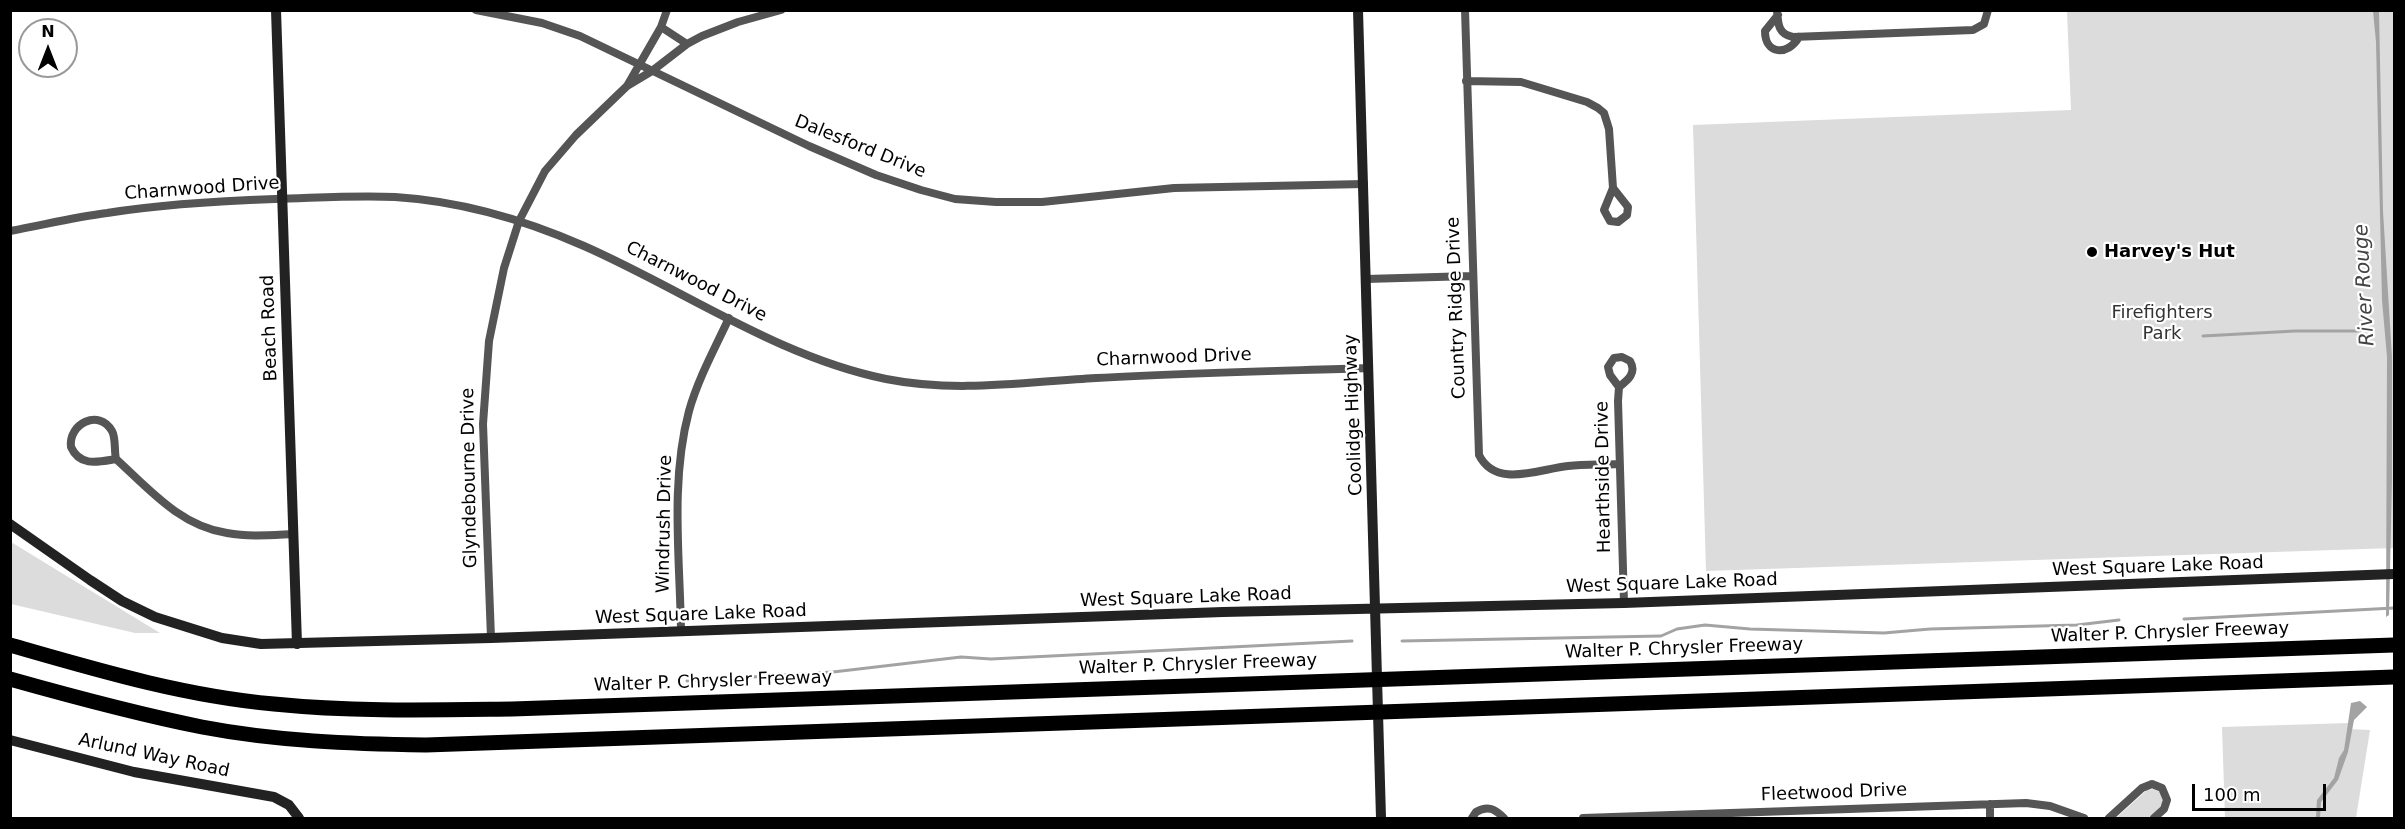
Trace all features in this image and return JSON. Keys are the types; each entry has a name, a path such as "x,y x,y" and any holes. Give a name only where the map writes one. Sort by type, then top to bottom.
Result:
{"highway":[{"name":"Walter P. Chrysler Freeway","path":"10,645 99,671 192,692 272,704 373,711 512,709 2394,645"},
{"path":"10,679 81,699 203,727 286,738 359,744 426,745 2394,677"}],"main road":[{"name":"Coolidge Highway","path":"1358,10 1370,368 1381,819"},
{"name":"Beach Road","path":"276,11 297,644"},
{"name":"West Square Lake Road","path":"10,524 122,601 155,617 222,638 261,644 491,639 1376,608 1624,603 2394,574"},
{"name":"Arlund Way Road","path":"10,740 134,772 268,795 289,805 299,819"}],"street":[{"path":"276,11 283,10"},
{"name":"Dalesford Drive","path":"476,10 568,31 876,175 955,199 1026,202 1174,188 1364,184"},
{"name":"Glyndebourne Drive","path":"491,639 483,454 484,391 496,299 519,221 536,186 554,158 627,86 637,65 661,27 667,10"},
{"path":"627,86 652,71 687,44 738,22 781,10"},
{"name":"Country Ridge Drive","path":"1465,10 1477,448 1482,463 1493,472 1508,475 1569,466 1619,464"},
{"path":"1777,13 1782,31 1790,36 1799,37 1973,30 1984,24 1988,10"},
{"path":"1777,13 1765,31 1770,46 1777,50 1786,50 1794,45 1799,37"},
{"path":"661,27 687,44"},
{"path":"1466,81 1521,82 1587,102 1598,108 1604,113 1610,129 1613,188"},
{"name":"Charnwood Drive","path":"10,231 117,211 200,203 394,197 450,205 519,221 566,238 619,262 729,318 821,360 869,375 926,386 973,387 1092,378 1370,368"},
{"path":"1366,279 1472,276"},
{"name":"Windrush Drive","path":"681,632 678,523 682,447 694,397 729,318"},
{"name":"Hearthside Drive","path":"1619,387 1624,603"},
{"path":"116,459 92,463 80,459 71,447 73,431 80,424 90,420 105,423 114,435 116,459 171,510 206,528 241,535 293,534"},
{"path":"2109,819 2142,788 2152,784 2162,788 2167,800 2164,809 2154,819"},
{"name":"Fleetwood Drive","path":"1583,819 2026,803 2050,806 2084,819"},
{"path":"1990,804 1990,819"},
{"path":"1472,819 1476,812 1489,808 1498,812 1504,819"}],"green space":[{"name":"Firefighters Park","path":"2067,11 2394,11 2394,548 1706,571 1693,125 2071,110"},
{"path":"11,542 160,633 135,633 11,604"},
{"path":"2349,723 2348,729 2370,730 2356,818 2225,818 2222,727"},
{"path":"2154,789 2160,792 2163,801 2148,818 2116,818 2147,790"}],"shaded area":[{"path":"2373,11 2379,11 2383,211 2392,357 2389,615 2386,617 2387,357 2382,300 2376,42"},
{"path":"2360,701 2367,707 2354,720 2348,752 2338,780 2321,802 2320,818 2316,818 2317,800 2334,778 2339,758 2344,750 2351,703"}],"waterway":[{"name":"River Rouge","path":"2203,336 2295,331 2368,331"},
{"path":"2184,619 2394,608"},
{"path":"1402,641 1661,636 1677,629 1705,625 1750,629 1884,633 1930,629 2077,625 2119,620"},
{"path":"687,681 833,672 961,657 991,659 1352,641"}],"place":[{"name":"Harvey's Hut","path":"2092,252"}]}
